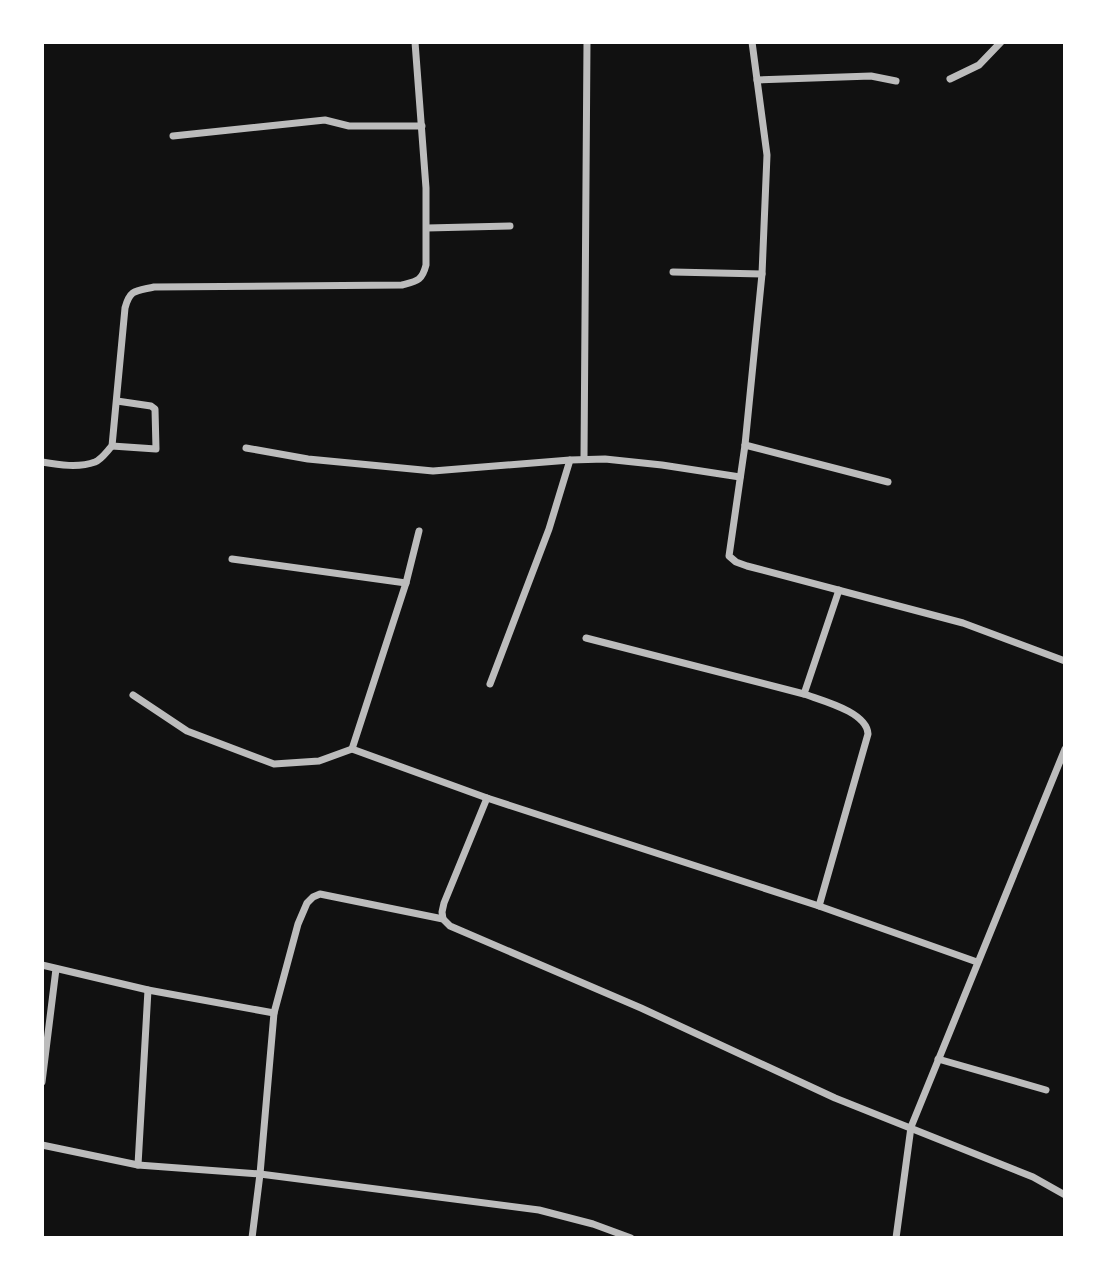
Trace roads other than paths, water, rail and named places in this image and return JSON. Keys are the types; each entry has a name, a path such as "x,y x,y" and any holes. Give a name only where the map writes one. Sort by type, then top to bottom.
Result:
{"street":[{"path":"42,462 80,465 97,461 112,446 125,308 128,297 135,291 154,287 402,285 416,281 424,275 426,188 415,42"},
{"path":"584,459 587,42"},
{"path":"752,42 767,155 762,274 745,445 729,556 736,562 963,623 1065,661"},
{"path":"950,79 979,65 1001,42"},
{"path":"757,80 871,76 896,81"},
{"path":"173,136 325,120 349,126 422,127"},
{"path":"427,228 510,226"},
{"path":"674,272 762,274"},
{"path":"112,446 156,449 155,409 117,401"},
{"path":"745,445 888,482"},
{"path":"246,448 307,459 433,471 584,459 662,465 740,477"},
{"path":"490,684 549,529 570,460"},
{"path":"352,749 406,583 419,531"},
{"path":"232,559 406,583"},
{"path":"804,694 839,590"},
{"path":"586,638 804,694 849,712 863,721 868,728 868,734 819,906"},
{"path":"133,695 187,731 274,764 319,761 352,749 487,798 819,906 977,962"},
{"path":"896,1238 911,1127 1065,749"},
{"path":"443,919 444,902 487,798"},
{"path":"252,1238 274,1013 298,924 307,903 320,894 443,919 450,926 641,1008 835,1098 1032,1177 1065,1195"},
{"path":"42,965 148,990 274,1013"},
{"path":"42,1082 56,969"},
{"path":"138,1165 148,990"},
{"path":"938,1059 1046,1090"},
{"path":"42,1145 138,1165 260,1174 539,1210 593,1224 631,1238"}]}
